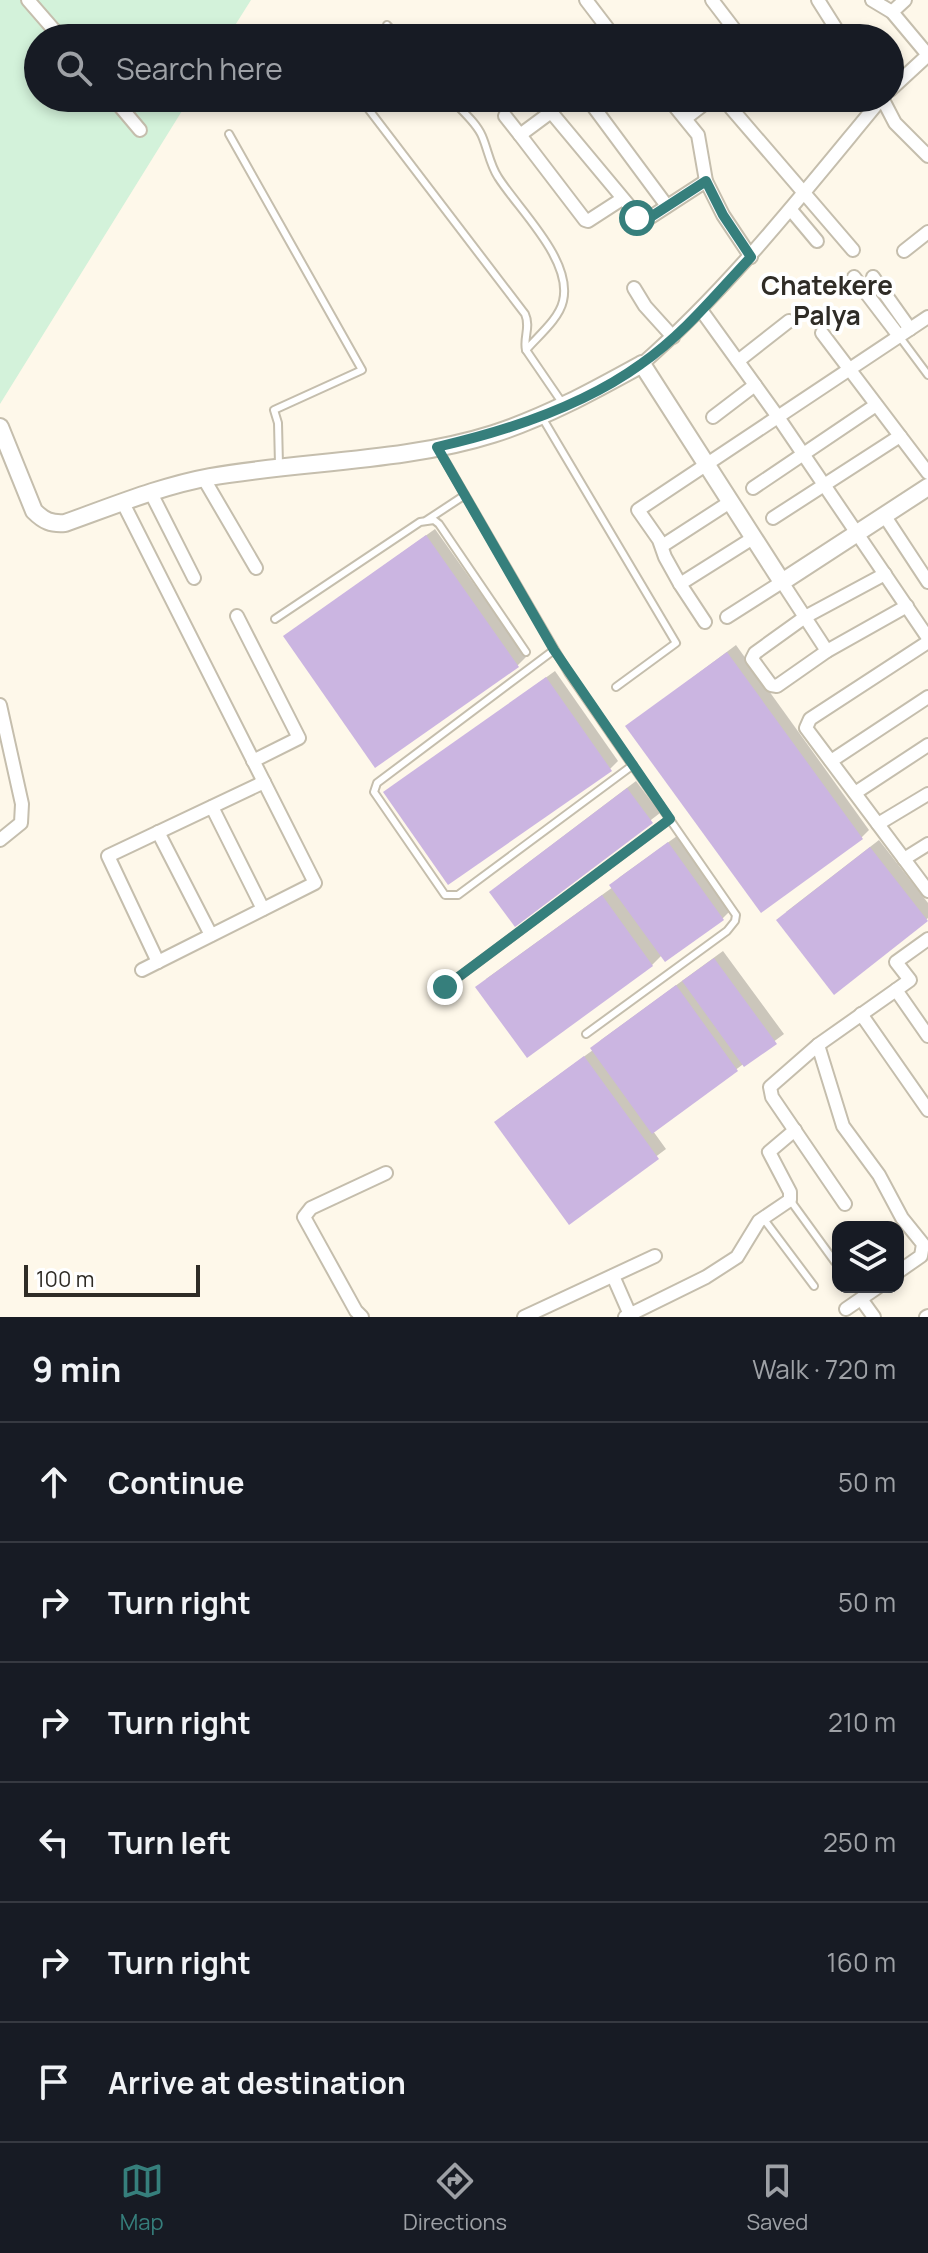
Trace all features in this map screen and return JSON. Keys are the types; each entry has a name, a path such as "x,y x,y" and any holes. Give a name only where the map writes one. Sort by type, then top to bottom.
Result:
{"street":[{"path":"28,0 49,24"},
{"path":"586,0 604,24"},
{"path":"712,0 730,24"},
{"path":"818,0 833,24"},
{"path":"872,0 892,12 902,24"},
{"path":"892,12 905,0"},
{"path":"904,26 928,55 904,77"},
{"path":"125,112 140,130"},
{"path":"520,135 551,112 641,220 646,220 706,181"},
{"path":"597,112 667,206"},
{"path":"681,112 701,144 706,181 723,215 751,257"},
{"path":"686,118 694,112"},
{"path":"734,112 853,250"},
{"path":"0,427 34,511 54,524 204,479 437,447 493,434 565,407 642,364 701,310 751,257 871,112"},
{"path":"889,112 895,123 928,156"},
{"path":"505,116 585,220 622,199"},
{"path":"791,210 817,241"},
{"path":"904,251 928,232"},
{"path":"854,277 905,333"},
{"path":"873,277 905,333"},
{"path":"634,288 645,306 673,337"},
{"path":"701,310 778,417 928,640 810,719 806,728 928,891"},
{"path":"705,622 638,510 928,317"},
{"path":"738,361 789,321"},
{"path":"727,617 927,485 900,436 822,333"},
{"path":"642,364 827,651"},
{"path":"713,417 755,385"},
{"path":"753,488 876,405"},
{"path":"773,518 900,436"},
{"path":"204,479 256,568"},
{"path":"151,493 194,578"},
{"path":"662,546 730,502"},
{"path":"123,503 315,883 142,970"},
{"path":"884,515 928,582"},
{"path":"680,584 753,538"},
{"path":"885,574 805,617 755,653 752,659 774,687 827,651 907,606"},
{"path":"237,616 299,738 253,761"},
{"path":"831,761 928,697"},
{"path":"0,705 22,804 21,823 0,840"},
{"path":"855,793 928,745"},
{"path":"158,962 108,856 264,782"},
{"path":"878,824 928,794"},
{"path":"212,807 263,909"},
{"path":"158,832 211,935"},
{"path":"904,859 928,844"},
{"path":"845,1204 772,1097 770,1087 818,1045 910,980 896,962 924,943 928,959"},
{"path":"896,990 928,1036"},
{"path":"861,1014 928,1110"},
{"path":"818,1045 843,1126 879,1175 902,1218 923,1244 921,1256 904,1268"},
{"path":"613,1276 629,1316 706,1277 737,1257 755,1226 790,1200 790,1192 769,1152 795,1130"},
{"path":"362,1317 304,1217 311,1208 386,1173"},
{"path":"524,1317 655,1256"},
{"path":"846,1309 870,1293"},
{"path":"861,1299 874,1317"}],"lane":[{"path":"371,112 525,314 528,325 526,350 565,407"},
{"path":"462,112 481,133 496,175 544,239 560,268 564,284 563,300 557,314 526,350"},
{"path":"229,134 362,370 274,410 278,423 279,468"},
{"path":"905,333 928,375"},
{"path":"541,416 676,643 616,687"},
{"path":"437,447 554,650 733,909 735,921 727,931 586,1034"},
{"path":"275,619 465,495"},
{"path":"427,520 439,524 526,652"},
{"path":"554,650 377,783 374,792 445,895 450,896 458,895 633,765"},
{"path":"445,987 670,819"},
{"path":"790,1200 832,1258"},
{"path":"763,1218 814,1286"}],"green space":[{"path":"0,0 251,0 236,24 24,24 24,112 181,112 0,404"}],"building":[{"path":"426,535 519,667 375,768 283,636"},
{"path":"727,652 863,839 761,913 625,726"},
{"path":"546,677 612,771 448,885 383,792"},
{"path":"627,788 653,823 515,927 489,892"},
{"path":"668,842 724,920 665,962 609,885"},
{"path":"870,847 928,921 834,995 776,920"},
{"path":"602,895 653,966 527,1058 475,987"},
{"path":"714,958 777,1044 744,1067 682,981"},
{"path":"676,985 738,1071 652,1134 590,1048"},
{"path":"584,1056 659,1159 569,1225 494,1122"}],"district":[{"name":"Chatekere Palya","path":"827,301"}],"route":[{"path":"445,987 670,819 569,674 437,447 493,434 565,407 642,364 683,328 751,257 723,215 706,181 646,220 637,218"}]}
